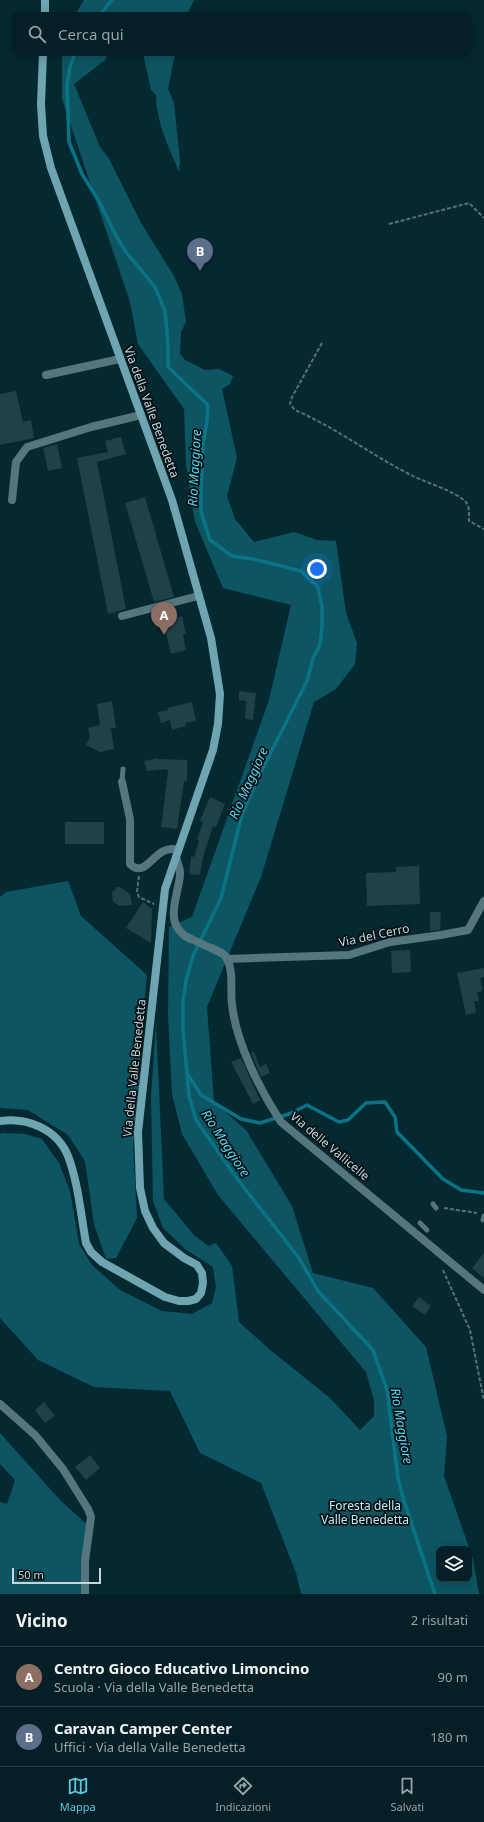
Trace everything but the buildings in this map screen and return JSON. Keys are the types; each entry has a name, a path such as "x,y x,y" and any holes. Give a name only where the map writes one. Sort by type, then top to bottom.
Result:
{"main road":[{"path":"45,0 45,12"},
{"name":"Via della Valle Benedetta","path":"0,1121 24,1120 38,1125 52,1134 67,1154 72,1168 86,1243 91,1252 102,1262 123,1275 172,1299 178,1301 188,1301 196,1299 201,1293 203,1283 202,1273 197,1265 184,1258 164,1243 153,1228 145,1211 140,1188 138,1132 165,888 213,750 218,724 220,694 219,677 211,638 172,500 49,161 43,136 41,104 43,56"}],"street":[{"path":"46,375 120,359"},
{"path":"12,500 16,462 26,447 91,426 141,415"},
{"path":"122,616 198,596"},
{"path":"122,782 130,819 130,864 134,868 139,869 144,867 166,849 171,847 177,853 181,874 174,899 174,920 177,927 185,936 217,951 227,959"},
{"name":"Via del Cerro","path":"227,959 349,956 390,942 441,936 468,930 484,901"},
{"name":"Via delle Vallicelle","path":"227,959 232,975 232,1004 245,1052 268,1102 281,1122 484,1290"},
{"path":"0,1404 35,1436 63,1469 88,1509 91,1517 85,1561 85,1594"}],"lane":[{"path":"122,782 123,769"},
{"path":"420,1223 427,1230"}],"path":[{"path":"389,224 469,203 484,218"},
{"path":"322,343 292,397 290,404 295,410 360,444 407,473 456,495 468,506 469,521 484,529"},
{"path":"139,869 137,890 139,897 150,903 162,906"},
{"path":"435,1206 484,1217"},
{"path":"442,1268 470,1330 484,1401"}],"green space":[{"path":"84,0 194,0 188,12 77,12"},
{"name":"Foresta della Valle Benedetta","path":"62,56 107,56 105,60 74,84 100,147 108,157 141,223 174,276 182,294 186,322 181,332 180,354 185,360 205,370 219,369 233,376 230,384 222,389 237,458 227,496 235,519 254,542 294,532 317,540 336,541 346,613 357,643 355,664 336,689 314,702 261,877 207,1007 214,1102 246,1130 292,1206 313,1273 373,1288 426,1347 447,1436 444,1476 468,1546 436,1546 436,1582 472,1582 472,1556 479,1594 301,1594 296,1573 261,1483 200,1453 170,1391 94,1387 38,1360 0,1318 0,1134 3,1133 25,1134 42,1139 59,1163 70,1191 79,1244 92,1265 120,1290 162,1311 192,1314 212,1303 216,1287 213,1267 185,1249 163,1228 153,1201 151,1097 156,1024 164,1199 194,1235 208,1246 216,1243 232,1266 239,1322 269,1349 330,1398 360,1430 374,1416 374,1401 366,1372 218,1195 182,1134 172,1094 168,1015 169,927 192,917 269,700 291,605 223,588 195,522 186,465 184,409 138,344 130,302 62,99"},
{"path":"144,56 174,56 168,89 174,103 180,161 179,172 167,144 158,115 156,95 151,90"},
{"path":"68,881 81,916 147,975 141,1034 139,1090 133,1145 137,1218 116,1258 106,1259 94,1224 85,1161 68,1135 28,1110 0,1108 0,897 6,892"},
{"path":"0,1433 60,1500 93,1530 84,1594 0,1594 0,1502 7,1504 15,1480 0,1464"}],"waterway":[{"name":"Rio Maggiore","path":"102,12 112,0"},
{"name":"Rio Maggiore","path":"74,56 70,67 67,85 69,142 82,174 100,203 115,234 126,252 155,287 165,311 168,344 168,367 208,405 203,444 201,512 210,540 232,556 253,559 301,571 318,587 322,607 320,645 313,658 307,681 259,776 242,814 221,898 193,956 186,980 183,1003 183,1029 189,1096 196,1120 238,1180 299,1258 318,1291 373,1350 387,1390 398,1478 404,1501 435,1594"},
{"path":"188,1075 201,1095 241,1119 260,1123 289,1114 307,1105 339,1122 348,1120 366,1103 385,1102 395,1117 397,1132 443,1179 461,1190 484,1193"}],"place":[{"name":"Caravan Camper Center","path":"200,271"},
{"name":"Centro Gioco Educativo Limoncino","path":"164,635"}]}
